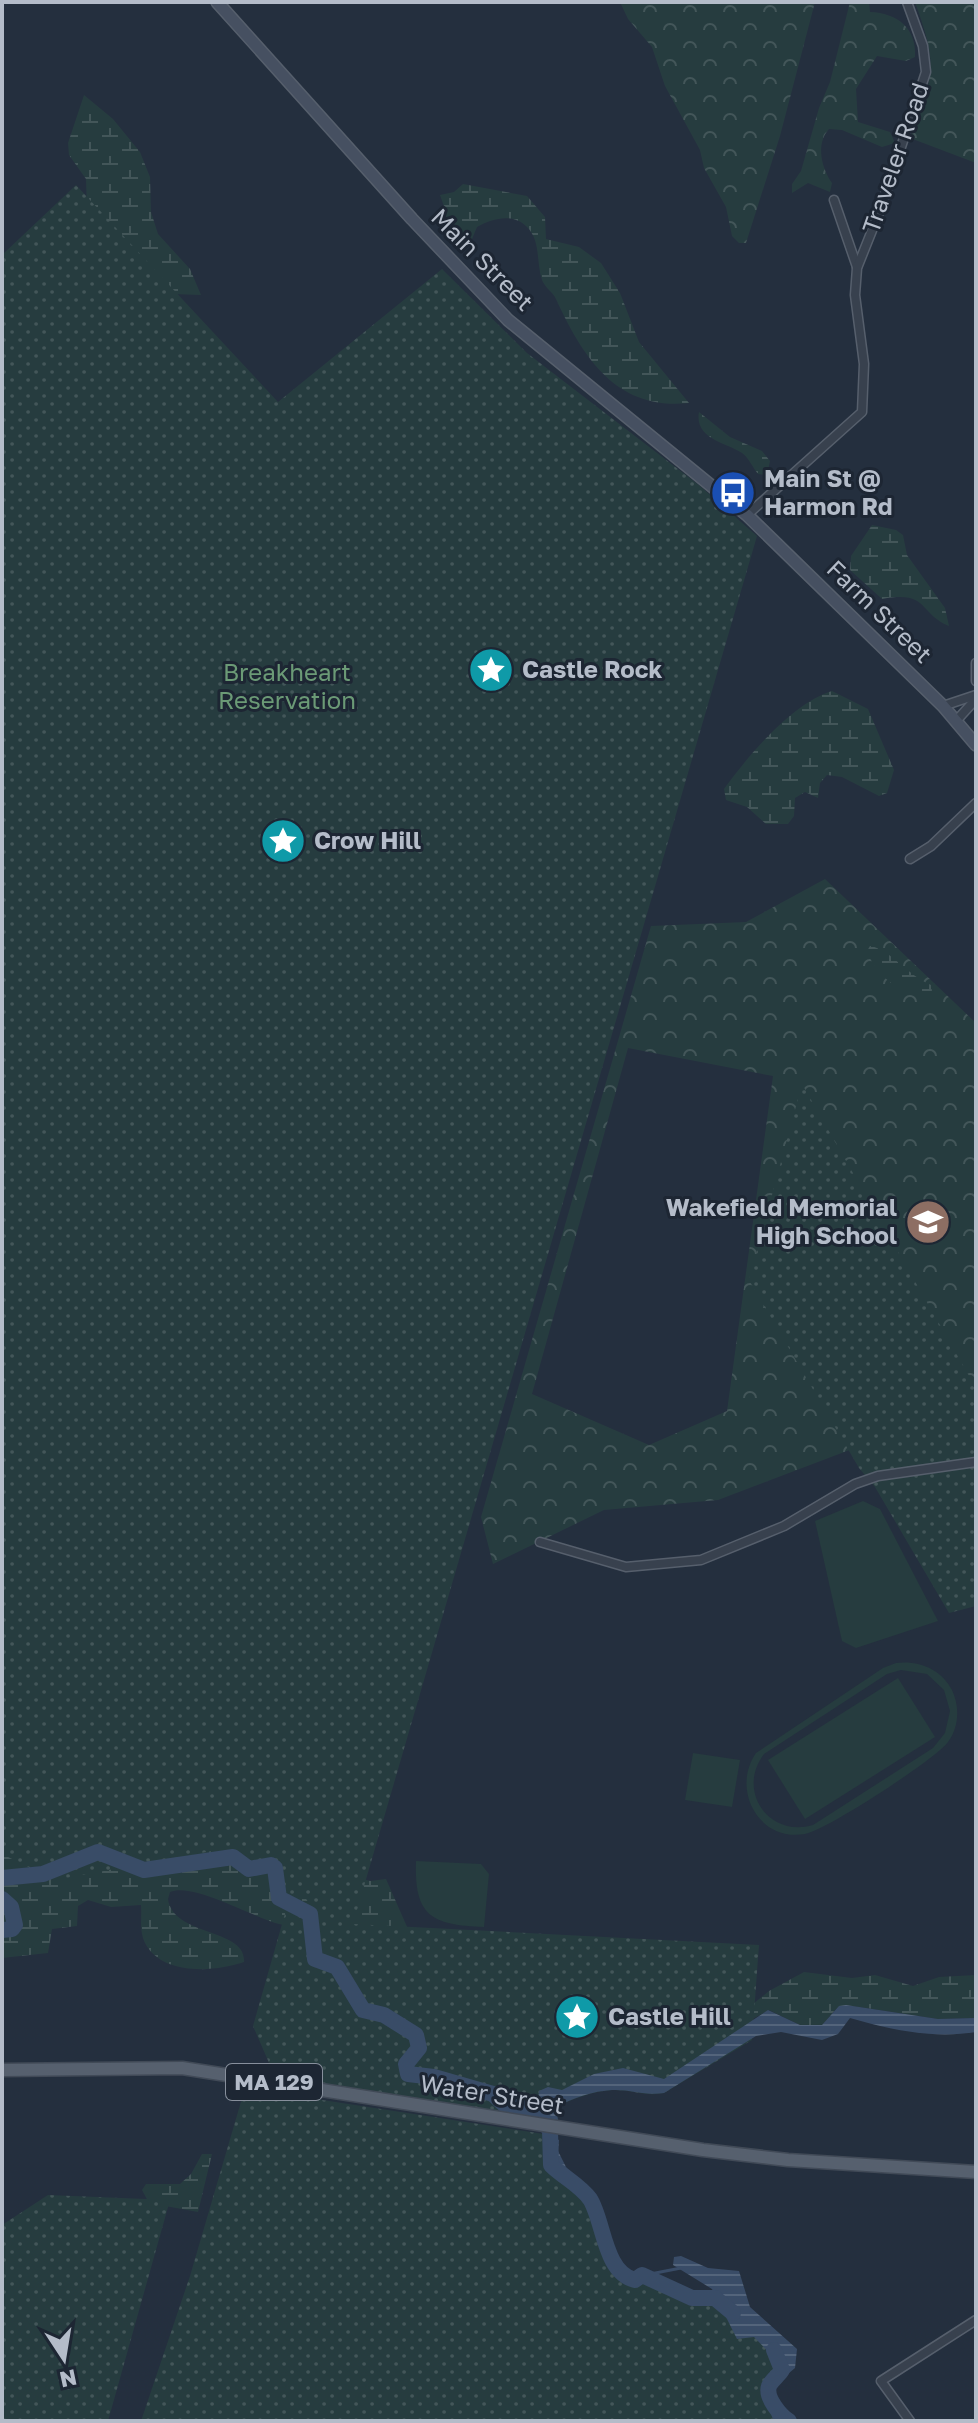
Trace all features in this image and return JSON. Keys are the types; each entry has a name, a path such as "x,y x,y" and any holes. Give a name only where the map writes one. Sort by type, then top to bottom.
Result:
{"main road":[{"name":"Main Street","path":"217,2 412,219 508,320 747,515"},
{"name":"Farm Street","path":"747,515 943,706 976,745"},
{"name":"Water Street","path":"2,2070 182,2068 788,2160 976,2172"}],"street":[{"name":"Traveler Road","path":"857,268 925,77 923,46 907,2"},
{"path":"747,515 861,415 864,364 855,295 857,268 834,200"},
{"path":"976,663 976,681"},
{"path":"943,706 976,697"},
{"path":"956,721 976,697"},
{"path":"910,859 931,846 976,803"},
{"path":"540,1542 626,1567 701,1560 784,1526 855,1484 878,1476 976,1462"},
{"path":"910,2421 881,2381 976,2320"}],"green space":[{"path":"620,2 815,2 780,136 746,243 739,243 732,236 726,207 704,168 700,150 665,86 652,47 628,19"},
{"path":"850,2 869,2 870,12 897,19 913,38 915,57 906,61 877,56 856,89 858,122 890,132 895,143 882,147 842,130 829,129 821,149 825,171 832,183 830,192 808,183 792,193 792,184 801,171 819,108 830,82"},
{"path":"915,2 976,2 976,163 910,138 930,71 928,42"},
{"path":"84,95 113,119 140,152 150,177 151,212 158,234 190,269 201,295 173,294 87,211 86,179 69,155 68,143"},
{"path":"463,184 527,196 545,217 546,239 579,247 601,263 620,293 639,342 689,403 664,403 642,398 622,389 591,360 555,297 543,283 538,252 527,227 509,218 490,221 477,227 472,239 463,242 443,224 446,212 440,195 454,192"},
{"name":"Breakheart Reservation","path":"76,185 278,402 442,269 527,353 700,486 757,536 353,1924 759,1945 752,2040 664,2093 612,2090 590,2094 556,2107 558,2120 332,2085 273,2072 253,2026 288,1903 309,1913 310,1905 303,1894 281,1896 278,1863 257,1864 237,1855 239,1846 55,1880 2,1854 2,255"},
{"path":"699,412 730,437 762,451 770,461 767,475 758,474 742,453 706,434 699,421"},
{"path":"872,525 896,530 903,535 907,555 945,608 949,626 916,600 897,597 882,599 850,570 851,556"},
{"path":"832,691 868,709 894,770 887,793 879,796 842,777 827,775 820,783 818,798 805,792 795,798 794,816 788,824 766,824 747,807 726,800 724,789 772,732 802,707"},
{"path":"825,879 976,1023 976,1402 718,1500 604,1510 493,1564 481,1517 651,926 746,922","holes":["628,1048 773,1076 727,1411 649,1445 532,1394"]},
{"path":"870,946 885,952 931,985 933,998 913,996 893,985 871,960 867,951"},
{"path":"802,1084 976,1388 976,1606 949,1613 875,1487 859,1468 749,1280"},
{"path":"863,1501 880,1509 938,1621 856,1648 842,1641 815,1521"},
{"path":"896,1663 913,1663 942,1676 955,1696 957,1710 956,1723 948,1742 903,1778 816,1830 805,1834 788,1834 774,1830 762,1821 748,1797 746,1782 756,1753 883,1668","holes":["901,1670 927,1674 944,1690 950,1711 945,1733 933,1748 813,1825 783,1825 762,1808 754,1783 756,1768 764,1754 887,1674"]},
{"path":"898,1678 935,1737 805,1819 768,1760"},
{"path":"693,1753 740,1760 732,1807 685,1800"},
{"path":"2,1829 197,1830 370,1881 386,1879 408,1929 324,1929 279,1924 207,1896 180,1890 170,1892 168,1899 173,1911 195,1927 234,1943 242,1951 244,1962 204,1969 176,1966 153,1954 145,1943 141,1929 141,1905 111,1907 88,1900 78,1906 77,1926 52,1929 48,1953 2,1958"},
{"path":"416,1861 481,1864 489,1874 484,1927 451,1924 429,1914 418,1894"},
{"path":"804,1972 852,1978 875,1975 913,1986 939,1977 976,1975 976,2018 938,2019 846,2005 836,2009 822,2025 800,2025 769,2010 747,2022 748,2008 769,1991"},
{"path":"245,2088 550,2135 551,2166 590,2199 617,2268 635,2280 645,2274 692,2298 715,2298 723,2304 782,2364 782,2370 768,2388 781,2416 789,2421 141,2421 190,2276"},
{"path":"202,2154 212,2154 198,2212 149,2203 142,2190 146,2184 180,2184 191,2174"},
{"path":"48,2195 170,2200 108,2421 2,2421 2,2225"}],"water":[{"path":"839,2006 938,2019 976,2018 976,2032 913,2032 850,2018 838,2034 822,2040 781,2032 756,2036 664,2093 612,2090 590,2093 556,2107 558,2120 545,2118 534,2106 498,2105 479,2089 469,2086 530,2102 538,2100 539,2091 548,2087 562,2090 594,2074 623,2068 664,2079 768,2010 800,2025 822,2025"},
{"path":"544,2134 559,2140 558,2151 572,2179 561,2180 557,2175 549,2158"},
{"path":"681,2256 708,2268 739,2271 750,2307 797,2349 795,2368 789,2373 754,2337 737,2339 712,2289 673,2265 674,2257"}],"waterway":[{"path":"2,1878 43,1874 98,1852 144,1870 233,1857 249,1869 271,1865 275,1868 279,1898 310,1914 315,1959 337,1967 363,2010 384,2015 416,2035 419,2048 406,2064 408,2074 434,2077 493,2094 506,2106 538,2110 550,2131 551,2165 590,2199 617,2267 635,2280 642,2275 692,2298 715,2298 733,2313"},
{"path":"2,1899 11,1907 15,1925 12,1929 2,1930"},
{"path":"569,2176 593,2198 614,2251 626,2270 635,2277 681,2268"},
{"path":"774,2350 782,2370 769,2386 769,2396 789,2421"},
{"path":"775,2421 765,2391 768,2382 781,2379 786,2368"}],"place":[{"name":"Main St @ Harmon Rd","path":"733,493"},
{"name":"Castle Rock","path":"491,670"},
{"name":"Crow Hill","path":"283,841"},
{"name":"Wakefield Memorial High School","path":"928,1222"},
{"name":"Castle Hill","path":"577,2017"}]}
